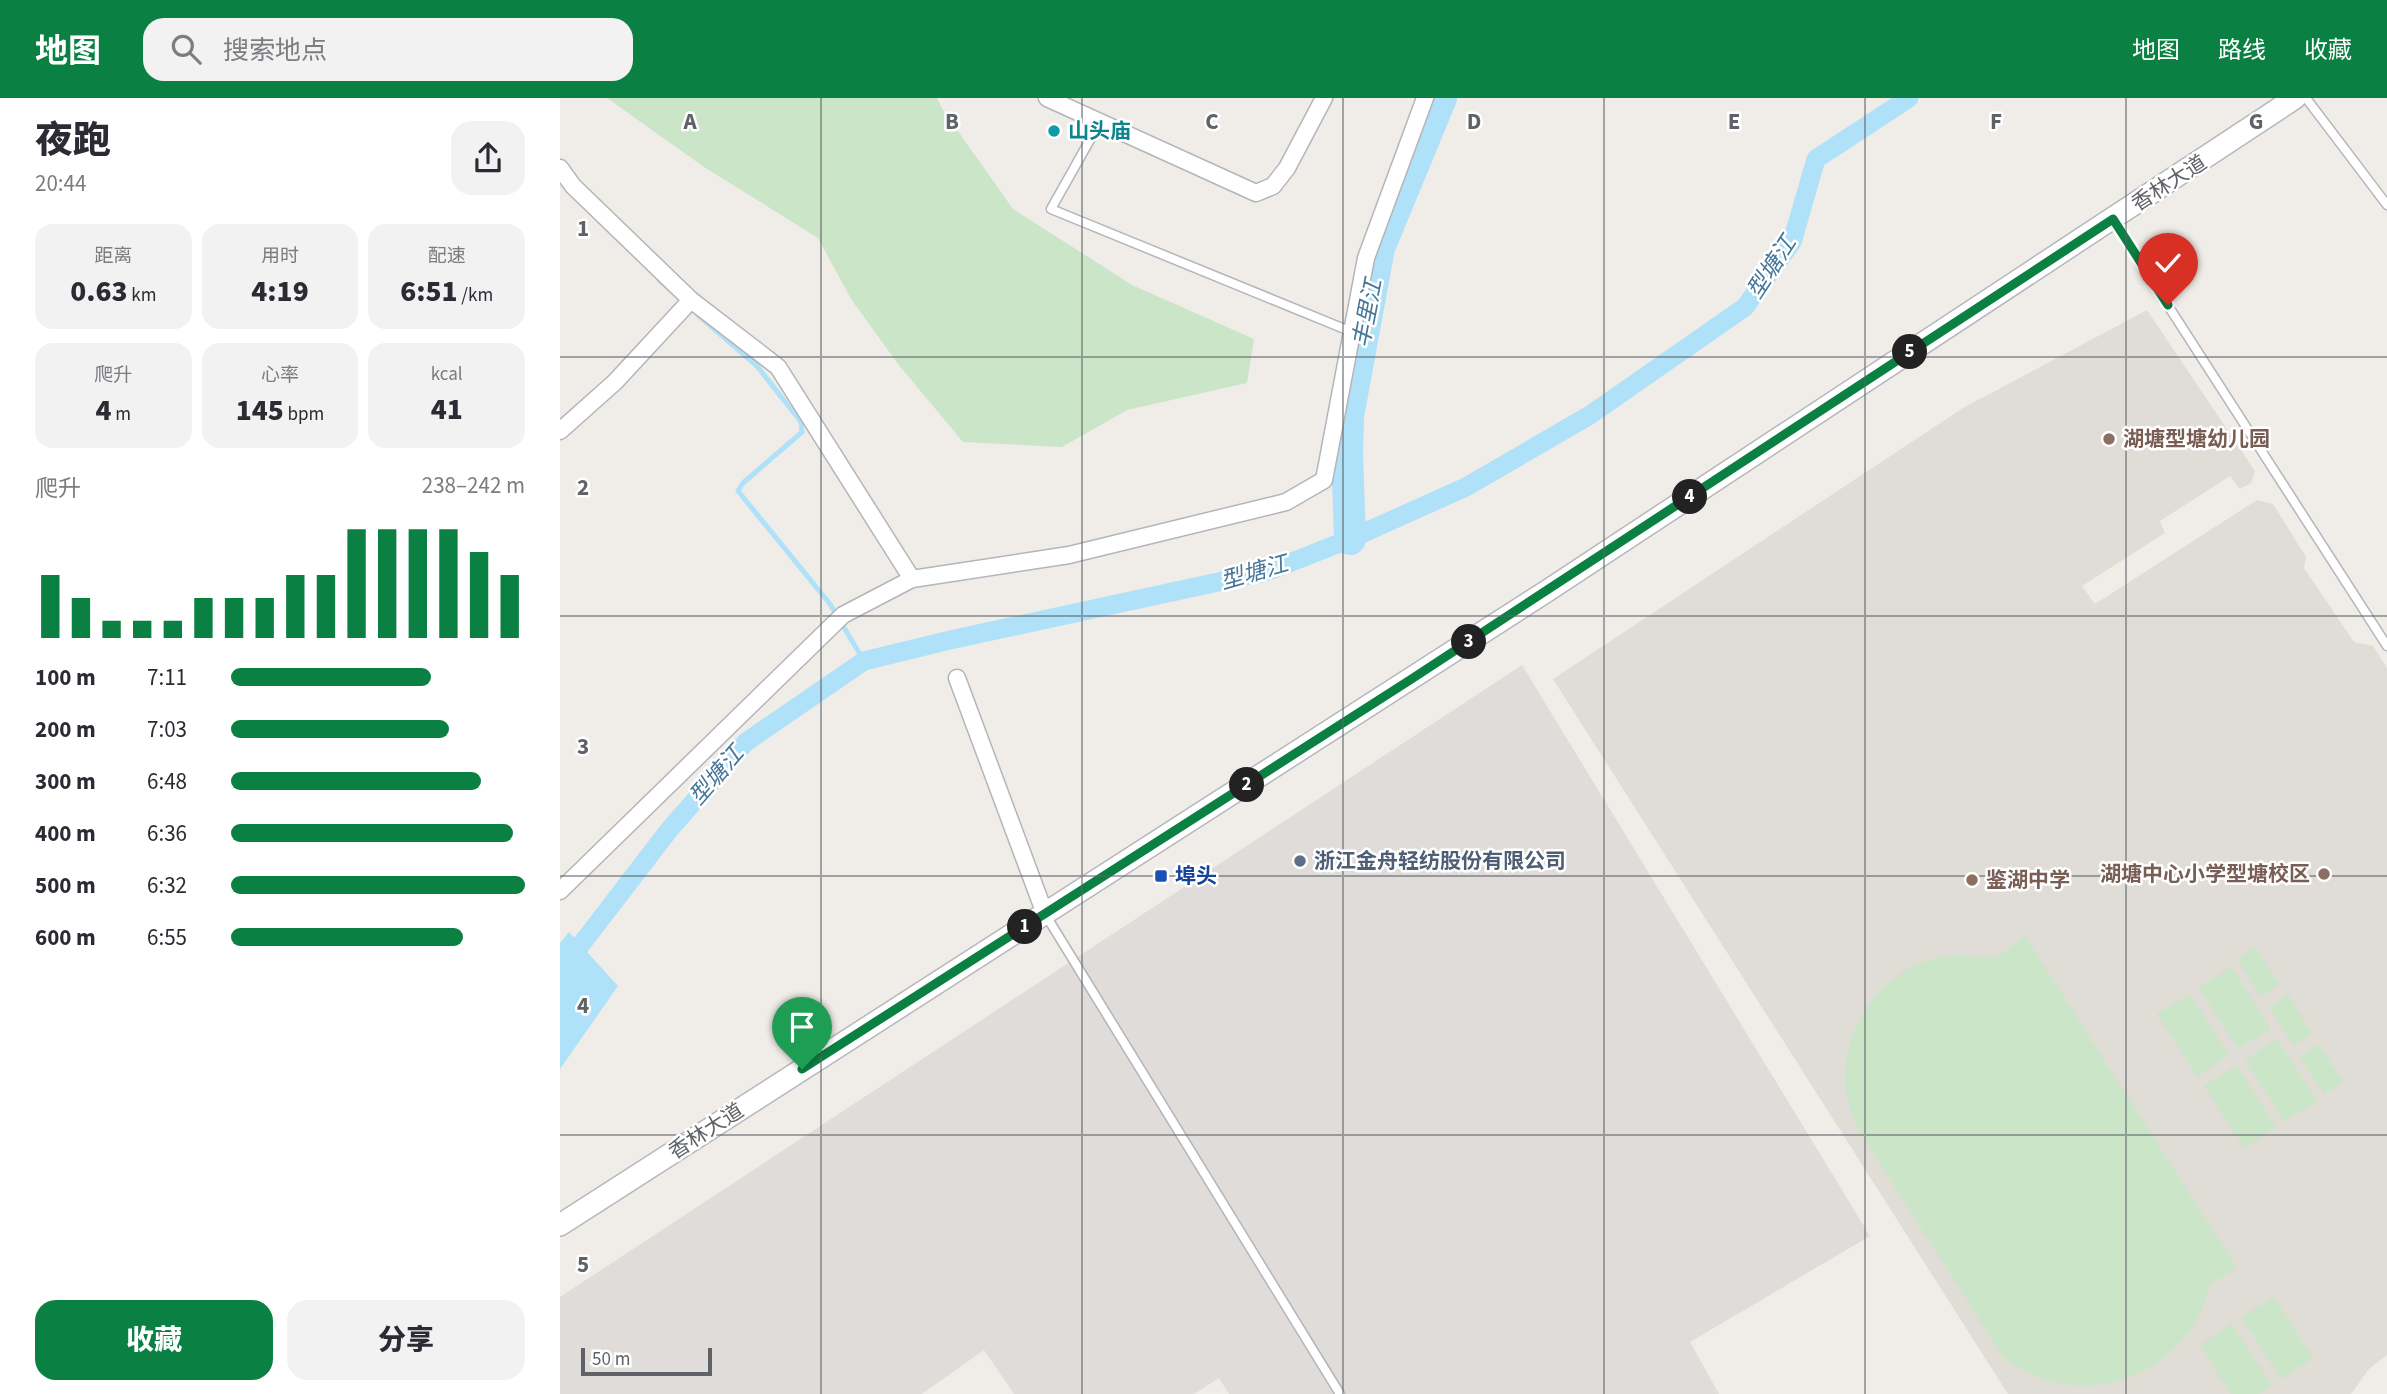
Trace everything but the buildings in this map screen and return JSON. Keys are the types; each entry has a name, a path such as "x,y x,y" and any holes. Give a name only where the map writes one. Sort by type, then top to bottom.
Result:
{"main road":[{"name":"香林大道","path":"560,1224 1525,606 2295,98"}],"street":[{"path":"1047,98 1256,193 1273,187 1286,169 1324,98"},
{"path":"560,891 839,617 912,579 1069,555 1286,502 1324,480 1366,258 1425,98"},
{"path":"560,168 573,186 685,306 778,368 912,579"},
{"path":"560,431 615,382 685,306"},
{"path":"957,678 1045,914"}],"lane":[{"path":"2306,98 2387,205"},
{"path":"1100,122 1051,209 1352,332"},
{"path":"2113,219 2387,646"},
{"path":"1045,914 1340,1394"}],"shaded area":[{"name":"鉴湖中学","path":"2147,310 2255,471 2251,483 2240,489 2230,476 2160,521 2165,533 2082,586 2095,604 2257,500 2273,504 2306,557 2304,568 2354,642 2373,646 2387,668 2387,1355 2369,1369 2351,1394 2008,1394 1553,679 1963,408"},
{"path":"1522,665 1870,1236 1690,1342 1719,1394 1229,1394 1219,1378 1194,1394 1014,1394 984,1350 922,1394 560,1394 560,1297"}],"green space":[{"path":"607,98 937,98 1013,209 1132,285 1254,339 1247,383 1127,410 1062,447 963,442 898,364 851,299 818,238 704,167"},
{"path":"2025,936 2237,1268 2210,1284 2191,1329 2161,1360 2122,1379 2101,1384 2058,1383 2030,1373 2004,1358 1856,1126 1846,1091 1847,1058 1852,1038 1860,1019 1885,986 1920,963 1957,955 1994,957"},
{"path":"2255,947 2279,984 2260,996 2237,959"},
{"path":"2231,967 2271,1029 2238,1049 2199,988"},
{"path":"2190,994 2229,1055 2197,1076 2157,1014"},
{"path":"2288,995 2312,1033 2293,1045 2269,1008"},
{"path":"2277,1039 2317,1101 2284,1121 2245,1060"},
{"path":"2319,1045 2343,1082 2324,1094 2300,1057"},
{"path":"2237,1065 2276,1127 2244,1148 2204,1086"},
{"path":"2274,1297 2313,1358 2281,1379 2241,1317"},
{"path":"2232,1324 2272,1386 2259,1394 2231,1394 2200,1345"}],"water":[{"path":"569,932 618,986 560,1069 560,943"}],"waterway":[{"name":"丰里江","path":"1350,539 1348,416 1379,248 1441,98"},
{"name":"型塘江","path":"560,972 669,830 746,742 864,661 1269,571 1350,539 1466,487 1590,415 1745,307 1792,242 1816,159 1909,98"},
{"path":"659,280 678,297"},
{"path":"698,315 757,366 801,422 802,432 743,483 738,491 830,604 864,661"}],"place":[{"name":"山头庙","path":"1054,131"},
{"name":"湖塘型塘幼儿园","path":"2109,439"},
{"name":"浙江金舟轻纺股份有限公司","path":"1300,861"},
{"name":"湖塘中心小学型塘校区","path":"2324,874"},
{"name":"埠头","path":"1161,876"},
{"name":"鉴湖中学","path":"1972,880"}],"route":[{"path":"802,1069 1410,680 2113,219 2168,305"}]}
